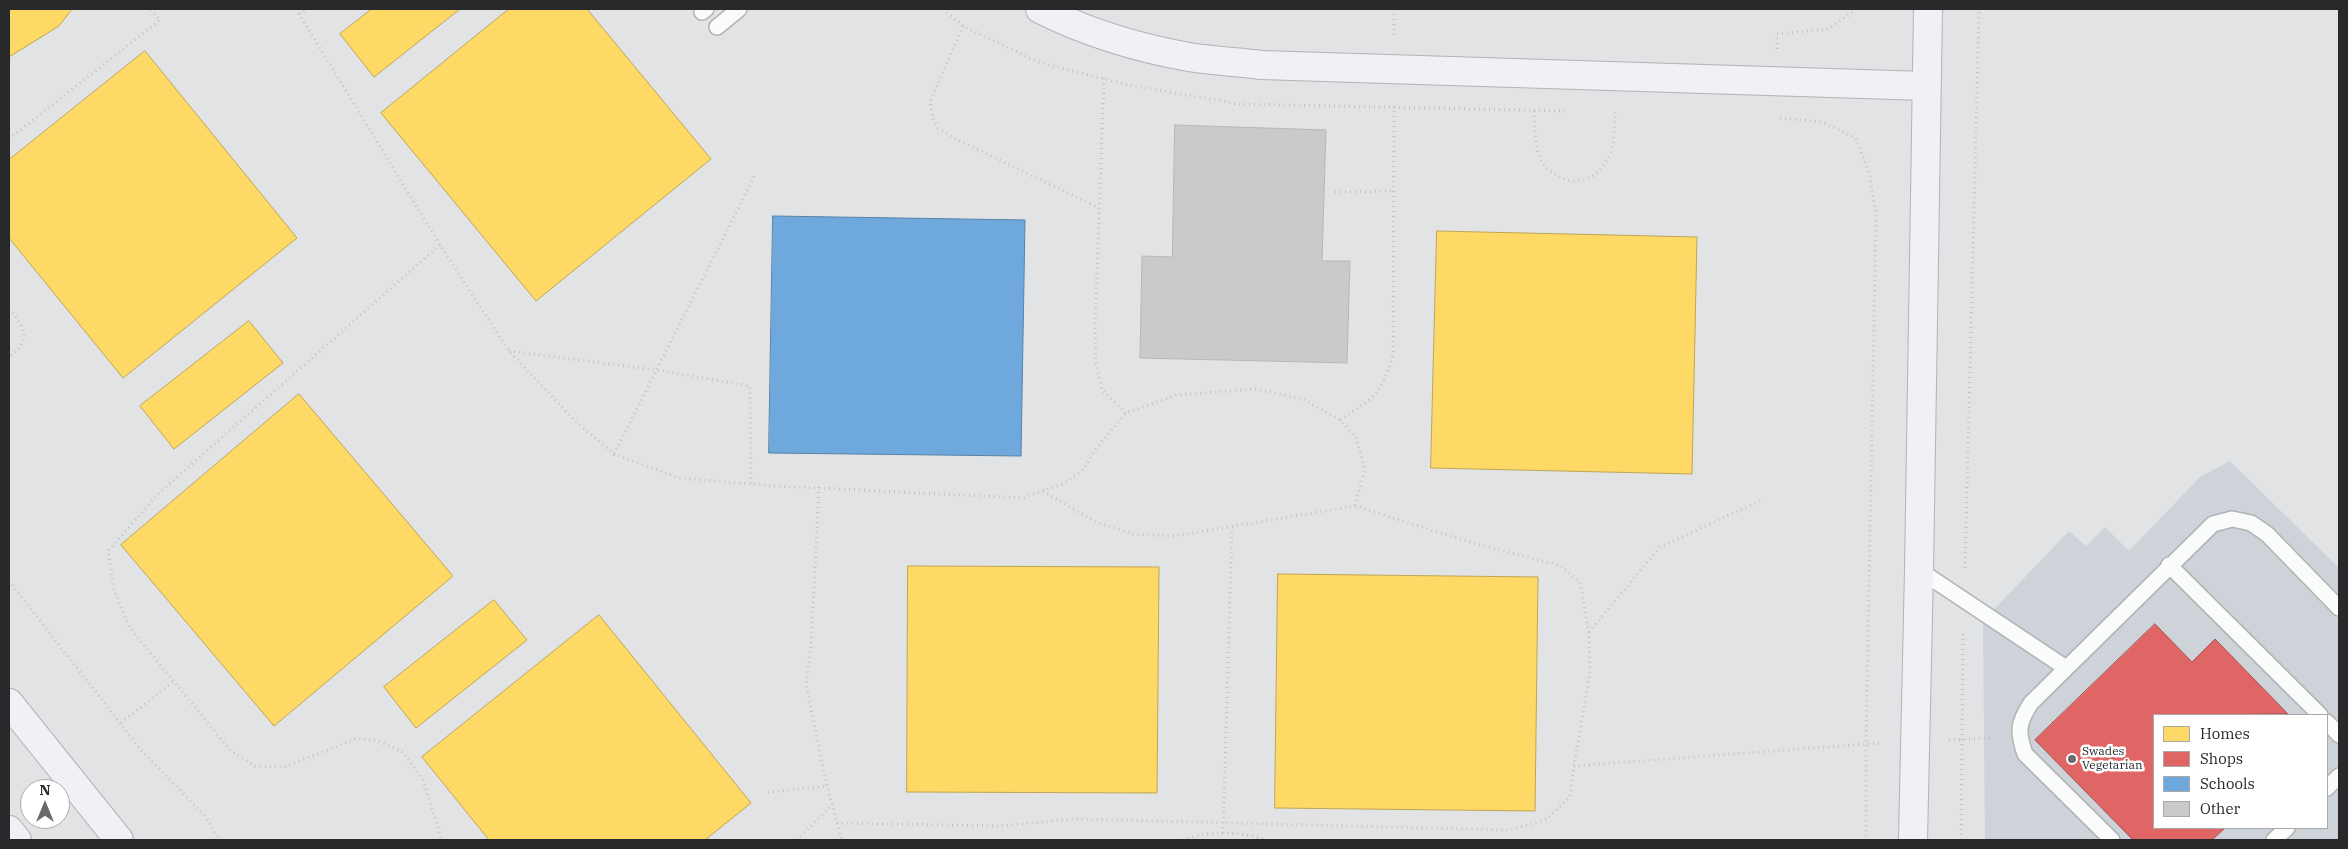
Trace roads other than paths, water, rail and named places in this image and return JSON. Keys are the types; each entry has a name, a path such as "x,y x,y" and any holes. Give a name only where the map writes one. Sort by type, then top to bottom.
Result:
{"street":[{"path":"1040,9 1058,18 1129,43 1190,57 1261,65 1926,86"},
{"path":"1912,840 1919,570 1928,9"},
{"path":"9,703 119,840"},
{"path":"9,830 17,840"}],"lane":[{"path":"717,27 739,9"},
{"path":"2112,840 2025,754 2019,736 2022,718 2031,703 2169,565 2213,524 2232,519 2251,523 2267,534 2339,608"},
{"path":"2169,565 2319,714"},
{"path":"1919,570 2066,668"},
{"path":"2328,723 2339,735"},
{"path":"2328,787 2339,776"},
{"path":"2275,840 2286,829"}],"place":[{"name":"Swades Vegetarian","path":"2072,759"}]}
